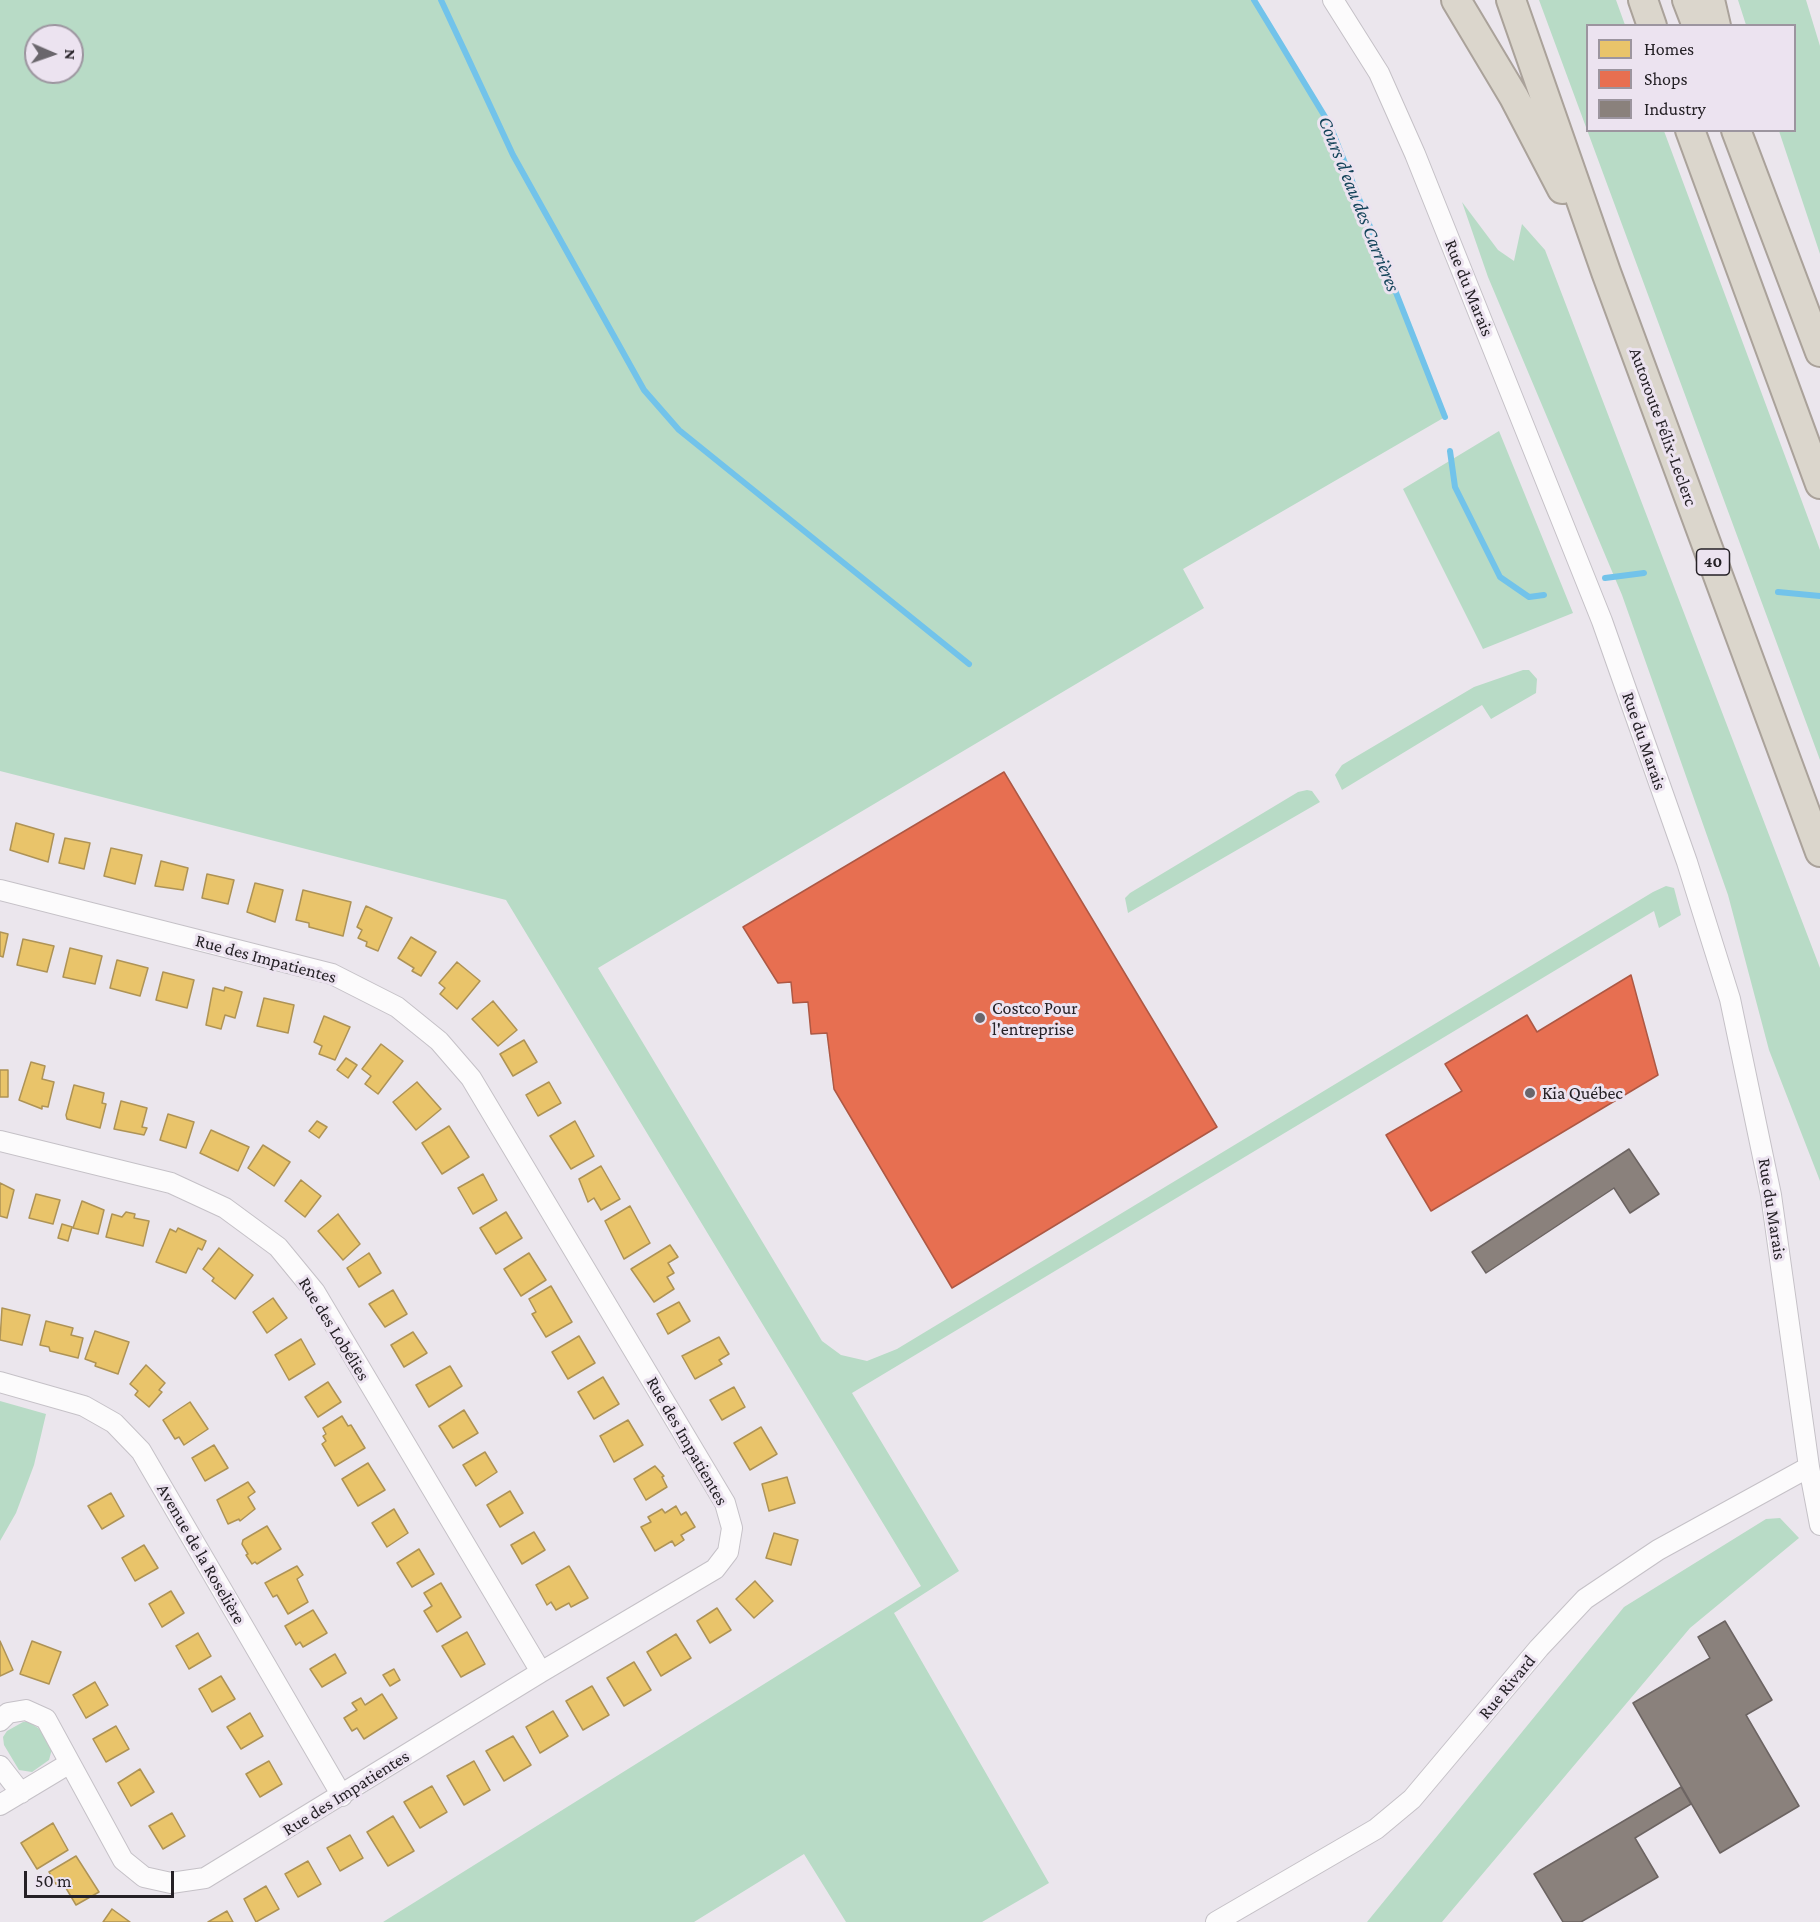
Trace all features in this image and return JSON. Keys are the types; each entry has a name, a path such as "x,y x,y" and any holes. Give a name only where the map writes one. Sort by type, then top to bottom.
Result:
{"highway":[{"path":"1456,0 1514,98 1606,272"},
{"name":"Autoroute Félix-Leclerc","path":"1511,0 1606,272 1820,852"},
{"path":"1643,0 1651,24"},
{"path":"1688,0 1696,24"},
{"path":"1710,0 1716,24"},
{"path":"1691,132 1820,484"},
{"path":"1741,139 1820,352"}],"street":[{"name":"Rue du Marais","path":"1333,0 1379,73 1415,154 1602,621 1687,862 1730,999 1771,1195 1809,1467 1820,1525"},
{"name":"Rue des Impatientes","path":"0,890 332,974 397,1008 439,1041 471,1078 725,1503 732,1528 728,1552 715,1569 541,1672 205,1878 171,1883 144,1877 123,1860 46,1719 26,1710 8,1713 0,1721"},
{"name":"Rue des Lobélies","path":"0,1141 171,1184 225,1208 278,1247 315,1292 541,1672"},
{"name":"Avenue de la Roselière","path":"0,1382 84,1406 114,1423 141,1451 342,1796"},
{"name":"Rue Rivard","path":"1216,1922 1376,1829 1412,1799 1539,1648 1585,1599 1658,1550 1809,1467"},
{"path":"0,1805 70,1763"},
{"path":"0,1766 21,1792"}],"green space":[{"path":"0,0 1254,0 1330,125 1445,417 1183,569 1204,608 598,968 822,1341 841,1355 867,1361 897,1349 1653,892 1666,886 1674,888 1681,915 1659,928 1654,911 852,1393 959,1571 894,1613 1049,1883 982,1922 846,1922 804,1854 694,1922 383,1922 921,1586 506,900 0,771"},
{"path":"1539,0 1616,0 1625,24 1586,24 1586,127"},
{"path":"1738,0 1806,0 1820,46 1820,254 1779,132 1796,132 1796,24 1746,24"},
{"path":"1588,132 1664,132 1820,550 1820,760"},
{"path":"1462,202 1498,250 1514,261 1522,224 1545,250 1820,968 1820,1181 1769,1050 1728,895 1622,595 1488,277"},
{"path":"1499,431 1573,613 1483,649 1403,489"},
{"path":"1529,670 1537,679 1536,693 1491,719 1482,705 1342,790 1335,775 1342,765 1474,687"},
{"path":"1312,791 1320,802 1128,913 1125,898 1130,893 1298,792"},
{"path":"0,1401 46,1414 34,1465 16,1513 0,1541"},
{"path":"1780,1518 1799,1538 1690,1628 1442,1922 1367,1922 1624,1607 1766,1519"},
{"path":"23,1722 29,1722 41,1730 52,1749 49,1760 32,1772 19,1770 4,1745 3,1737 7,1731"}],"building: Homes":[{"path":"16,823 54,834 48,862 10,850"},
{"path":"65,838 90,843 84,869 59,863"},
{"path":"111,848 142,855 135,884 104,876"},
{"path":"161,861 188,868 183,890 155,886"},
{"path":"207,874 234,880 228,904 202,898"},
{"path":"255,883 283,890 275,922 247,912"},
{"path":"303,890 351,902 343,936 309,927 309,923 296,920"},
{"path":"366,906 392,918 378,951 366,946 367,942 358,938 362,930 357,927"},
{"path":"0,932 8,934 3,957 0,956"},
{"path":"411,937 436,952 421,976 412,971 414,968 398,958"},
{"path":"23,939 54,946 47,972 17,965"},
{"path":"70,948 102,956 95,984 63,977"},
{"path":"117,960 148,968 140,996 110,988"},
{"path":"457,962 480,981 457,1009 440,994 445,988 439,983"},
{"path":"163,972 194,980 187,1008 156,1000"},
{"path":"225,987 242,992 235,1018 225,1015 221,1029 206,1025 213,988 224,991"},
{"path":"264,998 294,1005 288,1033 257,1026"},
{"path":"493,1001 517,1030 498,1046 472,1019"},
{"path":"324,1016 350,1027 335,1060 319,1054 322,1046 314,1042"},
{"path":"524,1040 537,1062 513,1076 500,1054"},
{"path":"381,1044 403,1061 378,1094 365,1084 371,1076 362,1069"},
{"path":"346,1058 357,1065 348,1078 337,1070"},
{"path":"31,1062 45,1066 42,1079 54,1082 48,1107 42,1106 42,1109 19,1100"},
{"path":"0,1070 8,1070 8,1097 0,1097"},
{"path":"417,1082 441,1109 416,1130 393,1102"},
{"path":"549,1082 561,1103 538,1116 526,1095"},
{"path":"74,1085 104,1093 102,1103 106,1104 100,1128 67,1119"},
{"path":"121,1101 147,1108 142,1127 147,1128 144,1135 114,1129"},
{"path":"168,1114 194,1122 186,1148 160,1140"},
{"path":"317,1121 327,1127 319,1138 309,1131"},
{"path":"575,1121 594,1156 571,1169 550,1136"},
{"path":"449,1126 469,1157 442,1174 422,1143"},
{"path":"211,1130 249,1147 238,1171 200,1153"},
{"path":"263,1145 290,1162 274,1186 248,1168"},
{"path":"601,1166 620,1199 601,1210 594,1198 588,1202 579,1179"},
{"path":"483,1174 497,1200 473,1214 458,1188"},
{"path":"301,1180 321,1196 305,1217 285,1201"},
{"path":"0,1183 14,1190 7,1218 0,1216"},
{"path":"36,1194 60,1200 53,1224 29,1218"},
{"path":"82,1201 104,1210 98,1234 73,1228"},
{"path":"630,1206 650,1243 624,1259 605,1221"},
{"path":"126,1212 135,1214 134,1218 149,1221 143,1246 106,1237 112,1214 122,1217"},
{"path":"506,1212 522,1238 496,1254 480,1228"},
{"path":"338,1214 360,1244 343,1260 318,1231"},
{"path":"62,1224 72,1227 68,1241 58,1238"},
{"path":"178,1228 206,1241 202,1250 198,1248 186,1273 156,1262 170,1229 176,1232"},
{"path":"670,1245 678,1257 668,1263 674,1273 667,1277 674,1289 654,1302 631,1269"},
{"path":"219,1248 253,1275 235,1299 212,1281 214,1278 203,1269"},
{"path":"369,1253 381,1273 359,1287 347,1268"},
{"path":"529,1253 546,1280 521,1296 504,1269"},
{"path":"551,1286 572,1322 546,1337 532,1314 536,1312 529,1299"},
{"path":"393,1290 407,1314 385,1327 369,1304"},
{"path":"273,1298 287,1318 267,1333 253,1312"},
{"path":"679,1302 690,1321 668,1334 657,1314"},
{"path":"2,1308 30,1315 22,1345 0,1340"},
{"path":"46,1321 73,1328 71,1335 83,1338 78,1358 50,1351 49,1347 40,1345"},
{"path":"95,1331 129,1342 118,1374 95,1366 96,1363 85,1359"},
{"path":"413,1332 427,1353 404,1367 391,1345"},
{"path":"579,1336 595,1363 568,1379 552,1352"},
{"path":"719,1337 729,1354 719,1360 722,1364 695,1379 682,1356"},
{"path":"301,1339 315,1364 289,1380 275,1355"},
{"path":"146,1365 165,1383 159,1390 162,1392 149,1407 135,1395 138,1391 130,1384"},
{"path":"450,1366 462,1386 429,1407 416,1385"},
{"path":"603,1377 619,1404 594,1419 578,1392"},
{"path":"328,1382 341,1402 318,1417 305,1397"},
{"path":"734,1387 745,1407 722,1420 710,1400"},
{"path":"190,1402 208,1429 184,1445 179,1437 175,1439 163,1420"},
{"path":"464,1410 478,1433 453,1448 439,1426"},
{"path":"342,1416 348,1426 351,1425 365,1448 335,1466 322,1444 326,1441 323,1428"},
{"path":"628,1420 643,1445 614,1462 600,1436"},
{"path":"761,1427 777,1454 750,1470 734,1443"},
{"path":"214,1445 228,1468 205,1481 192,1458"},
{"path":"485,1452 497,1472 476,1486 463,1465"},
{"path":"368,1463 385,1490 358,1506 342,1479"},
{"path":"655,1466 664,1476 662,1477 667,1487 646,1500 634,1479"},
{"path":"787,1477 795,1503 769,1511 762,1484"},
{"path":"248,1482 255,1492 248,1497 255,1509 240,1521 239,1519 228,1524 217,1500"},
{"path":"510,1491 523,1513 500,1527 487,1505"},
{"path":"111,1493 124,1516 102,1529 88,1506"},
{"path":"676,1506 681,1515 686,1512 695,1527 681,1535 684,1540 675,1546 672,1541 655,1551 641,1527 651,1522 648,1517 662,1509 665,1513"},
{"path":"394,1509 408,1533 387,1547 372,1523"},
{"path":"267,1526 281,1549 257,1564 255,1562 252,1564 246,1555 248,1554 242,1544 243,1540"},
{"path":"534,1532 545,1550 522,1564 511,1545"},
{"path":"774,1533 798,1540 791,1565 766,1558"},
{"path":"144,1545 158,1568 135,1581 122,1558"},
{"path":"419,1549 434,1574 412,1587 397,1563"},
{"path":"297,1566 303,1575 297,1579 308,1602 288,1614 277,1595 273,1597 265,1583"},
{"path":"569,1566 588,1598 571,1607 569,1603 556,1610 551,1602 547,1605 536,1585"},
{"path":"755,1581 773,1601 754,1618 736,1599"},
{"path":"441,1583 461,1617 437,1632 424,1611 432,1606 424,1593"},
{"path":"171,1591 184,1613 162,1627 149,1604"},
{"path":"717,1608 731,1630 710,1643 697,1621"},
{"path":"313,1610 327,1633 303,1647 300,1642 296,1645 285,1626"},
{"path":"467,1632 485,1664 461,1677 442,1646"},
{"path":"198,1633 211,1656 189,1669 176,1646"},
{"path":"676,1634 691,1658 661,1676 647,1652"},
{"path":"0,1641 13,1670 0,1676"},
{"path":"32,1641 61,1652 49,1684 20,1674"},
{"path":"335,1654 346,1673 322,1687 310,1669"},
{"path":"634,1662 651,1690 624,1706 607,1678"},
{"path":"394,1669 400,1680 390,1686 383,1675"},
{"path":"221,1676 235,1699 212,1712 199,1689"},
{"path":"95,1682 108,1705 86,1718 73,1695"},
{"path":"592,1686 609,1715 583,1730 566,1701"},
{"path":"382,1694 397,1718 364,1739 357,1728 352,1731 344,1718 357,1710 352,1703 361,1698 365,1705"},
{"path":"553,1711 568,1736 540,1753 526,1727"},
{"path":"250,1713 263,1736 241,1749 227,1727"},
{"path":"116,1726 129,1749 106,1762 93,1739"},
{"path":"513,1736 531,1765 504,1781 486,1751"},
{"path":"269,1761 282,1784 260,1797 246,1774"},
{"path":"474,1761 490,1790 464,1805 447,1776"},
{"path":"140,1769 154,1792 131,1806 118,1783"},
{"path":"432,1786 447,1812 420,1828 404,1802"},
{"path":"172,1813 185,1836 163,1849 149,1826"},
{"path":"393,1816 414,1851 388,1866 367,1832"},
{"path":"53,1823 68,1850 37,1869 21,1843"},
{"path":"350,1835 363,1858 340,1871 327,1848"},
{"path":"76,1856 99,1892 76,1905 63,1883 57,1886 49,1872"},
{"path":"308,1861 321,1884 298,1897 285,1874"},
{"path":"266,1886 279,1909 256,1922 244,1899"},
{"path":"112,1909 130,1922 103,1922"},
{"path":"227,1911 233,1922 208,1922"}],"building: Shops":[{"name":"Costco Pour l'entreprise","path":"1004,772 1217,1127 952,1288 834,1089 827,1033 811,1034 808,1002 793,1003 791,982 778,983 743,927"},
{"path":"1631,975 1658,1075 1431,1211 1386,1135 1462,1091 1445,1064 1527,1015 1537,1032"}],"building: Industry":[{"path":"1629,1149 1659,1194 1630,1213 1614,1188 1486,1273 1472,1252"},
{"path":"1725,1621 1772,1700 1746,1715 1799,1806 1720,1853 1633,1703 1710,1658 1698,1637"},
{"path":"1681,1787 1691,1804 1635,1838 1658,1877 1581,1922 1563,1922 1534,1874"}],"waterway":[{"path":"441,0 513,155 644,390 679,430 969,664"},
{"name":"Cours d'eau des Carrières","path":"1254,0 1330,125 1445,417"},
{"name":"Cours d'eau des Carrières","path":"1450,451 1455,487 1500,577 1529,597 1544,595"},
{"name":"Cours d'eau des Carrières","path":"1605,578 1644,573"},
{"name":"Cours d'eau des Carrières","path":"1778,592 1820,596"}],"place":[{"name":"Costco Pour l'entreprise","path":"980,1018"},
{"name":"Kia Québec","path":"1530,1093"}]}
